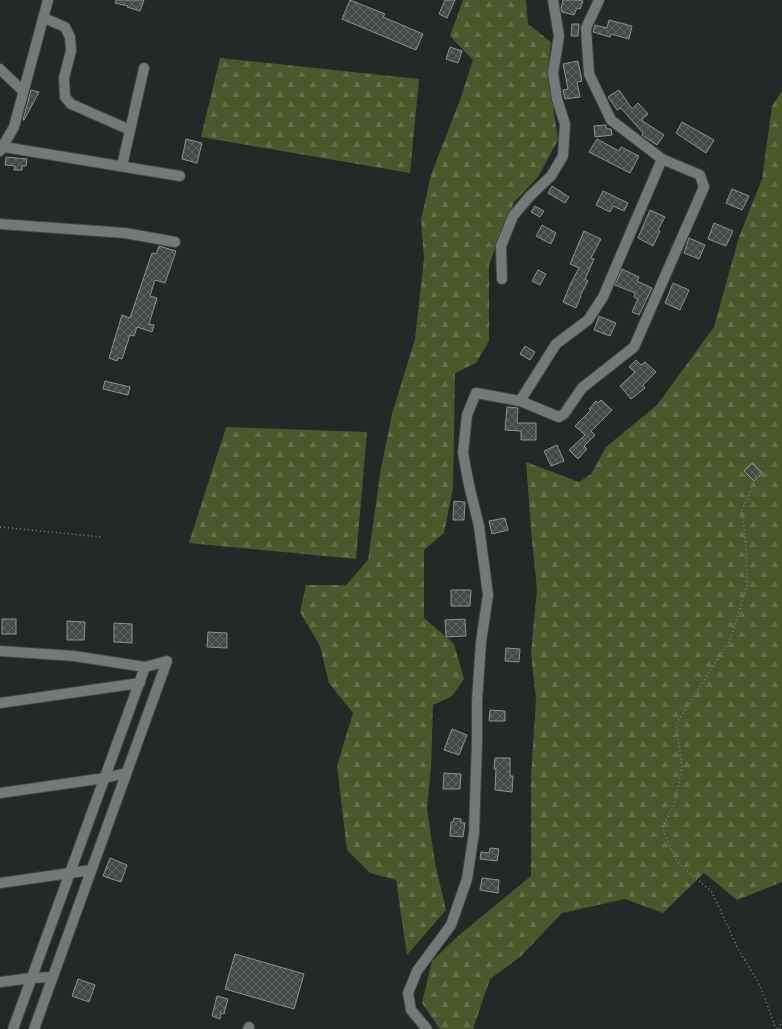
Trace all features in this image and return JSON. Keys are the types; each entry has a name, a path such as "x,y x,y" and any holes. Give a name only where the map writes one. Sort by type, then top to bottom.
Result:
{"street":[{"path":"48,0 14,127 2,149 180,176"},
{"path":"502,279 501,246 513,216 530,196 551,176 563,156 565,124 557,99 553,73 559,36 554,0"},
{"path":"427,1029 411,1010 408,993 417,971 451,925 468,879 474,833 481,642 488,595 479,526 463,453 467,415 476,393 520,402 559,417 564,414 582,388 634,347 704,187 700,175 662,159 611,120 589,74 586,28 599,0"},
{"path":"44,18 65,27 70,37 71,50 64,78 66,97 71,104 130,130"},
{"path":"122,166 144,68"},
{"path":"0,69 23,91"},
{"path":"520,402 556,344 588,320 604,297 662,159"},
{"path":"0,224 125,233 175,242"},
{"path":"0,652 74,656 146,667 167,661 34,1029"},
{"path":"14,1029 146,667"},
{"path":"0,703 140,683"},
{"path":"0,793 105,778 126,773"},
{"path":"0,883 91,870"},
{"path":"0,982 52,977"}],"path":[{"path":"754,484 742,510 746,547 747,586 730,640 676,724 682,768 675,803 662,828 678,862 712,892 738,949 760,985 776,1029"},
{"path":"0,528 101,537"},
{"path":"779,1029 782,1021"}],"green space":[{"path":"463,0 526,0 528,24 551,42 548,70 558,140 538,177 514,202 489,264 489,341 476,363 455,373 453,488 444,533 424,550 424,618 454,644 464,679 452,696 433,705 431,766 427,809 435,863 446,910 407,955 396,880 370,873 347,850 337,766 353,713 329,683 320,646 300,612 306,585 346,585 368,560 381,468 392,414 415,339 424,259 421,220 431,175 460,100 473,60 450,36"},
{"path":"220,58 419,79 410,173 201,137"},
{"path":"782,91 782,882 737,900 704,873 663,913 625,899 562,913 521,956 490,979 473,1029 440,1029 422,1003 432,961 458,936 531,876 531,776 536,700 531,653 537,590 526,462 579,482 591,474 606,447 657,405 714,327 739,237 762,179 772,106"},
{"path":"226,427 367,432 356,559 189,543"}],"building":[{"path":"116,0 144,0 140,11 115,3"},
{"path":"350,0 385,14 383,17 423,34 416,50 342,19"},
{"path":"445,0 455,0 447,18 439,14"},
{"path":"563,0 583,1 580,9 577,8 574,15 562,12 561,8"},
{"path":"609,20 632,26 629,39 611,34 610,37 593,32 595,25 607,28"},
{"path":"572,24 579,24 578,36 571,36"},
{"path":"450,47 462,51 458,63 446,59"},
{"path":"578,61 582,81 577,82 580,97 565,99 563,90 568,89 563,64"},
{"path":"31,90 39,92 23,120"},
{"path":"619,90 632,109 638,103 648,114 641,120 664,135 657,145 642,135 643,133 621,108 617,110 608,97"},
{"path":"682,122 714,140 706,153 676,133"},
{"path":"606,125 606,129 611,129 612,135 595,137 594,126"},
{"path":"186,139 202,143 197,163 182,159"},
{"path":"597,139 619,151 621,147 639,156 630,173 589,152"},
{"path":"6,157 27,159 26,166 22,166 22,170 14,170 15,166 5,165"},
{"path":"552,186 569,197 565,203 548,193"},
{"path":"732,189 749,196 742,210 726,203"},
{"path":"603,191 628,203 624,211 613,206 610,212 596,205"},
{"path":"535,206 544,211 540,217 531,212"},
{"path":"650,210 665,217 658,230 660,231 653,246 638,238"},
{"path":"714,223 733,231 726,246 708,239"},
{"path":"542,225 556,233 551,244 536,236"},
{"path":"584,231 601,239 591,258 594,259 585,279 588,281 580,296 576,308 563,302 579,268 570,264"},
{"path":"689,238 705,245 699,259 684,253"},
{"path":"159,246 176,251 165,283 155,280 150,296 157,298 149,324 154,325 152,332 137,327 134,336 130,335 122,359 118,358 117,361 109,358 122,315 130,318 152,253 156,254"},
{"path":"622,269 639,277 637,281 652,288 639,315 632,312 638,299 634,297 635,293 615,285"},
{"path":"538,270 546,274 540,285 532,281"},
{"path":"673,283 689,290 680,310 665,303"},
{"path":"599,316 616,323 610,336 594,330"},
{"path":"525,346 535,352 530,360 520,354"},
{"path":"636,360 641,365 645,362 656,372 643,385 645,388 631,399 620,386 635,372 629,367"},
{"path":"105,381 130,387 128,395 103,389"},
{"path":"601,400 612,410 591,431 595,435 584,446 587,449 578,459 569,450 585,435 575,426 591,410 589,409 596,401 598,403"},
{"path":"507,407 518,408 517,423 536,423 536,440 521,440 521,431 505,430"},
{"path":"557,445 564,461 551,466 544,451"},
{"path":"752,463 762,473 754,481 744,471"},
{"path":"454,501 465,502 464,520 453,520"},
{"path":"505,518 508,530 492,534 489,521"},
{"path":"451,590 471,590 470,606 451,606"},
{"path":"2,619 16,619 16,634 2,634"},
{"path":"465,619 466,636 446,637 445,620"},
{"path":"67,621 85,622 84,640 67,640"},
{"path":"114,623 132,624 132,643 114,642"},
{"path":"208,632 227,633 227,648 207,647"},
{"path":"506,648 520,649 519,662 505,661"},
{"path":"490,710 505,711 505,721 489,721"},
{"path":"452,729 467,735 459,755 444,750"},
{"path":"495,758 510,758 510,776 513,776 512,792 495,790"},
{"path":"444,773 461,774 460,789 443,789"},
{"path":"454,818 461,819 461,823 465,823 463,837 450,836 451,822 453,822"},
{"path":"490,848 499,849 497,861 480,859 481,852 489,853"},
{"path":"110,858 127,865 121,882 103,876"},
{"path":"482,878 499,880 498,893 480,890"},
{"path":"235,954 304,974 294,1009 225,989"},
{"path":"78,979 95,985 89,1002 72,996"},
{"path":"217,996 228,999 224,1014 221,1013 220,1019 212,1016"}]}
